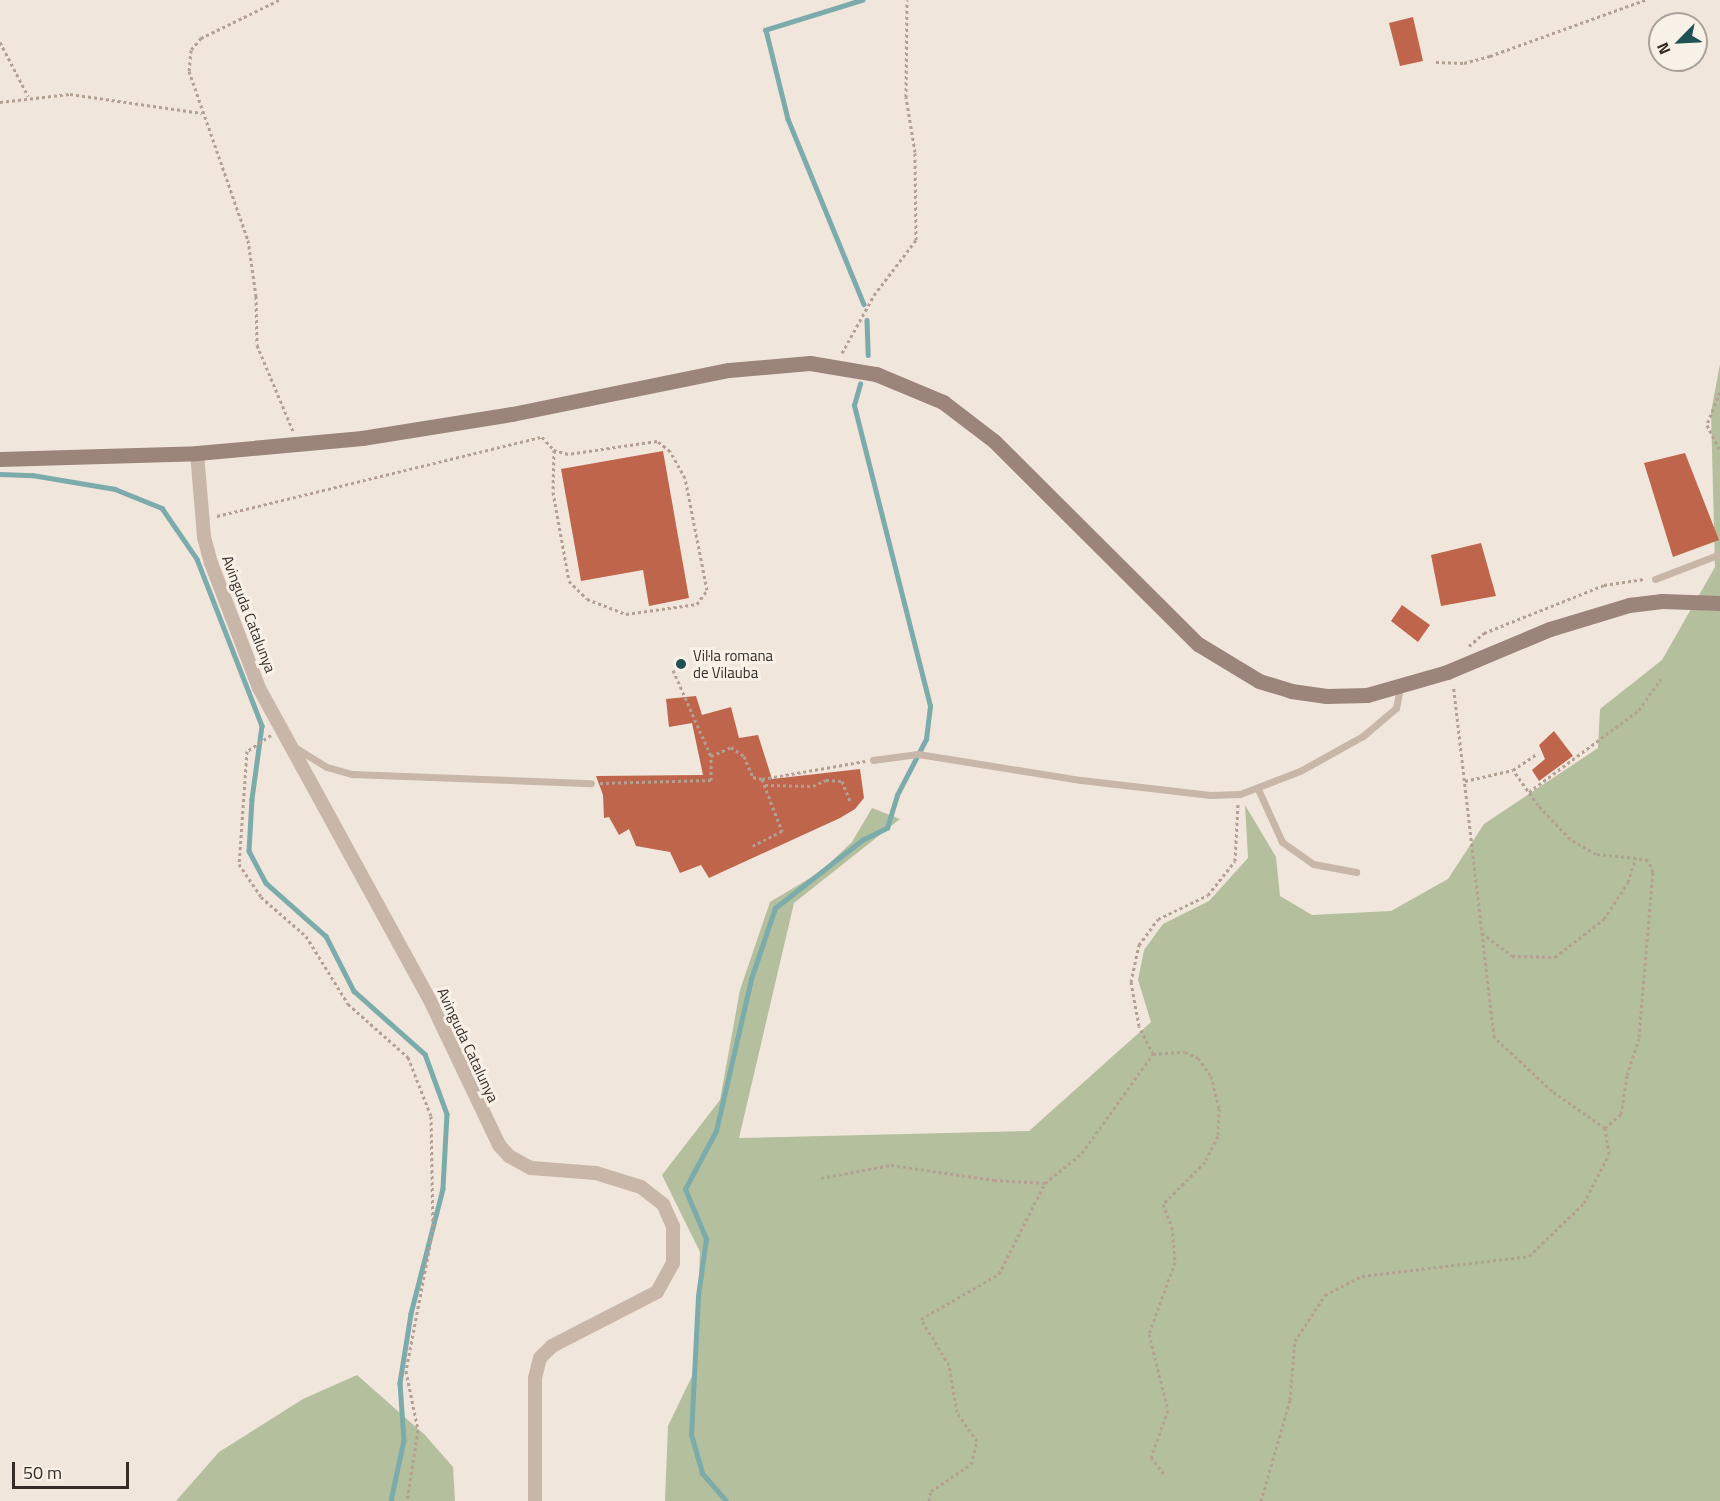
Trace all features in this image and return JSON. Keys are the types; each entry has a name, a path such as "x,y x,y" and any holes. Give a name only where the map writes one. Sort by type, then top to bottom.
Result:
{"street":[{"path":"0,459 197,453 296,445 512,414 729,370 789,363 835,365 914,387 968,420 1019,465 1160,610 1198,644 1259,681 1327,696 1367,695 1447,672 1550,629 1629,605 1662,601 1720,603"},
{"name":"Avinguda Catalunya","path":"197,453 203,516 211,563 259,688 429,998 499,1145 514,1160 531,1168 596,1173 641,1187 663,1204 673,1226 673,1263 657,1292 552,1346 540,1358 535,1378 535,1501"}],"lane":[{"path":"1655,579 1720,554"},
{"path":"873,760 918,754 1081,780 1210,795 1240,794 1258,789 1332,755 1384,721 1396,708 1400,687"},
{"path":"288,744 327,766 352,774 591,783"},
{"path":"1258,789 1282,842 1312,864 1356,872"}],"path":[{"path":"279,0 209,32 195,43 189,71 248,240 256,296 256,345 296,445"},
{"path":"835,365 874,295 916,240 915,152 906,97 907,0"},
{"path":"1436,62 1464,63 1490,56 1645,0"},
{"path":"0,42 27,96"},
{"path":"0,102 27,96 104,96 202,113"},
{"path":"1720,392 1707,425 1720,450"},
{"path":"203,516 244,512 518,441 542,437 554,450 568,454 657,441 670,451 685,478 708,590 697,604 626,614 587,599 569,581 553,492 554,450"},
{"path":"1470,663 1471,642 1484,633 1604,585 1637,578 1655,579"},
{"path":"591,783 711,780 711,756 673,670"},
{"path":"1261,1501 1290,1401 1295,1341 1325,1295 1362,1276 1528,1256 1584,1203 1609,1154 1605,1128 1552,1091 1494,1037 1455,690 1447,672"},
{"path":"1528,792 1639,710 1661,679"},
{"path":"280,730 247,751 239,864 261,897 306,936 348,1004 408,1058 432,1116 433,1229 406,1371 418,1430 407,1501"},
{"path":"711,756 731,747 744,756 753,777 762,779 873,760"},
{"path":"1465,781 1513,770 1538,753"},
{"path":"1513,770 1528,792 1570,839 1596,854 1648,860 1653,872 1639,1036 1627,1076 1621,1114 1605,1128"},
{"path":"753,846 782,831 762,779"},
{"path":"764,785 813,786 826,780 842,781 850,801"},
{"path":"1153,1054 1139,1026 1131,982 1139,945 1158,919 1208,895 1235,861 1239,831 1235,816 1240,794"},
{"path":"1482,933 1512,956 1555,957 1604,918 1628,882 1636,858"},
{"path":"1153,1054 1185,1052 1198,1058 1211,1076 1219,1108 1218,1136 1205,1162 1163,1204 1172,1227 1175,1262 1149,1334 1168,1410 1151,1457 1164,1474"},
{"path":"929,1501 931,1491 971,1464 977,1442 957,1412 949,1365 921,1319 999,1274 1045,1183 1082,1153 1153,1054"},
{"path":"821,1178 891,1165 994,1180 1045,1183"}],"green space":[{"path":"1720,364 1720,1501 665,1501 668,1426 695,1370 700,1252 662,1175 720,1100 740,990 770,902 820,872 852,842 872,808 900,819 794,903 739,1138 1029,1131 1151,1022 1138,980 1144,950 1163,924 1209,901 1248,858 1245,805 1276,857 1280,896 1312,915 1391,911 1448,879 1484,824 1598,748 1600,709 1662,660 1715,567 1711,412"},
{"path":"357,1375 425,1435 453,1467 455,1501 176,1501 219,1452 303,1399"}],"building":[{"path":"1413,17 1423,61 1400,66 1389,23"},
{"path":"663,451 689,598 649,606 643,570 581,581 561,469"},
{"path":"1685,453 1719,540 1673,557 1644,463"},
{"path":"1481,543 1496,596 1441,606 1431,555"},
{"path":"1402,605 1430,625 1418,642 1391,621"},
{"path":"696,696 702,715 731,707 739,738 758,735 772,779 860,769 864,798 855,809 840,818 709,878 701,865 680,873 670,852 636,846 629,829 619,835 609,817 604,818 603,795 596,776 703,775 692,723 669,727 666,699"},
{"path":"1554,731 1573,756 1539,781 1532,770 1545,759 1539,745"}],"waterway":[{"path":"863,0 766,30 788,119 864,304"},
{"path":"867,320 868,355"},
{"path":"726,1501 702,1473 691,1435 698,1296 706,1239 685,1189 716,1131 751,979 775,908 862,840 887,828 897,795 926,739 930,706 854,405 860,384"},
{"path":"0,474 32,475 115,489 162,508 197,559 262,726 252,799 249,851 266,883 326,936 354,991 425,1054 447,1114 443,1189 411,1314 400,1383 404,1440 391,1501"}],"place":[{"name":"Vil·la romana de Vilauba","path":"681,664"}]}
